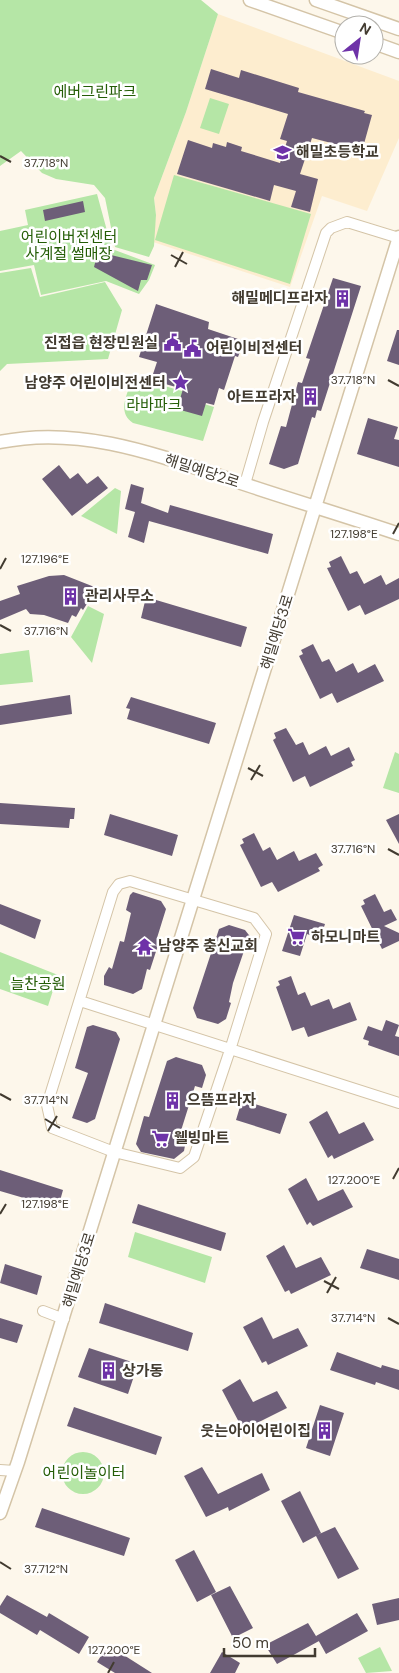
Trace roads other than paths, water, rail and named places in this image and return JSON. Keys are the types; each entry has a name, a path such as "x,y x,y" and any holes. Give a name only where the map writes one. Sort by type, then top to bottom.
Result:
{"street":[{"path":"250,0 334,29"},
{"path":"316,0 399,29"},
{"path":"384,47 399,52"},
{"path":"245,484 262,422 326,233 331,228 347,222 399,238"},
{"name":"해밀예당3로","path":"0,1513 16,1471 64,1319 114,1152 195,900 399,238"},
{"name":"해밀예당2로","path":"0,442 43,438 72,438 98,441 144,452 399,534"},
{"path":"130,881 254,918 266,934 194,1157 180,1168 114,1152 52,1128 47,1105 80,1001 113,892 119,884 130,881"},
{"path":"80,1001 399,1103"},
{"path":"43,1311 64,1319"},
{"path":"0,1470 16,1471"}],"place":[{"name":"해밀초등학교","path":"282,152"},
{"name":"해밀메디프라자","path":"342,298"},
{"name":"진접읍 현장민원실","path":"172,343"},
{"name":"어린이비전센터","path":"192,348"},
{"name":"남양주 어린이비전센터","path":"180,383"},
{"name":"아트프라자","path":"310,397"},
{"name":"관리사무소","path":"71,596"},
{"name":"하모니마트","path":"297,937"},
{"name":"남양주 충신교회","path":"144,946"},
{"name":"으뜸프라자","path":"173,1100"},
{"name":"웰빙마트","path":"160,1138"},
{"name":"상가동","path":"108,1371"},
{"name":"웃는아이어린이집","path":"325,1431"}],"park label":[{"name":"에버그린파크","path":"95,92"},
{"name":"어린이버전센터 사계절 썰매장","path":"69,246"},
{"name":"라바파크","path":"154,405"},
{"name":"늘찬공원","path":"38,984"},
{"name":"어린이놀이터","path":"84,1473"}]}
